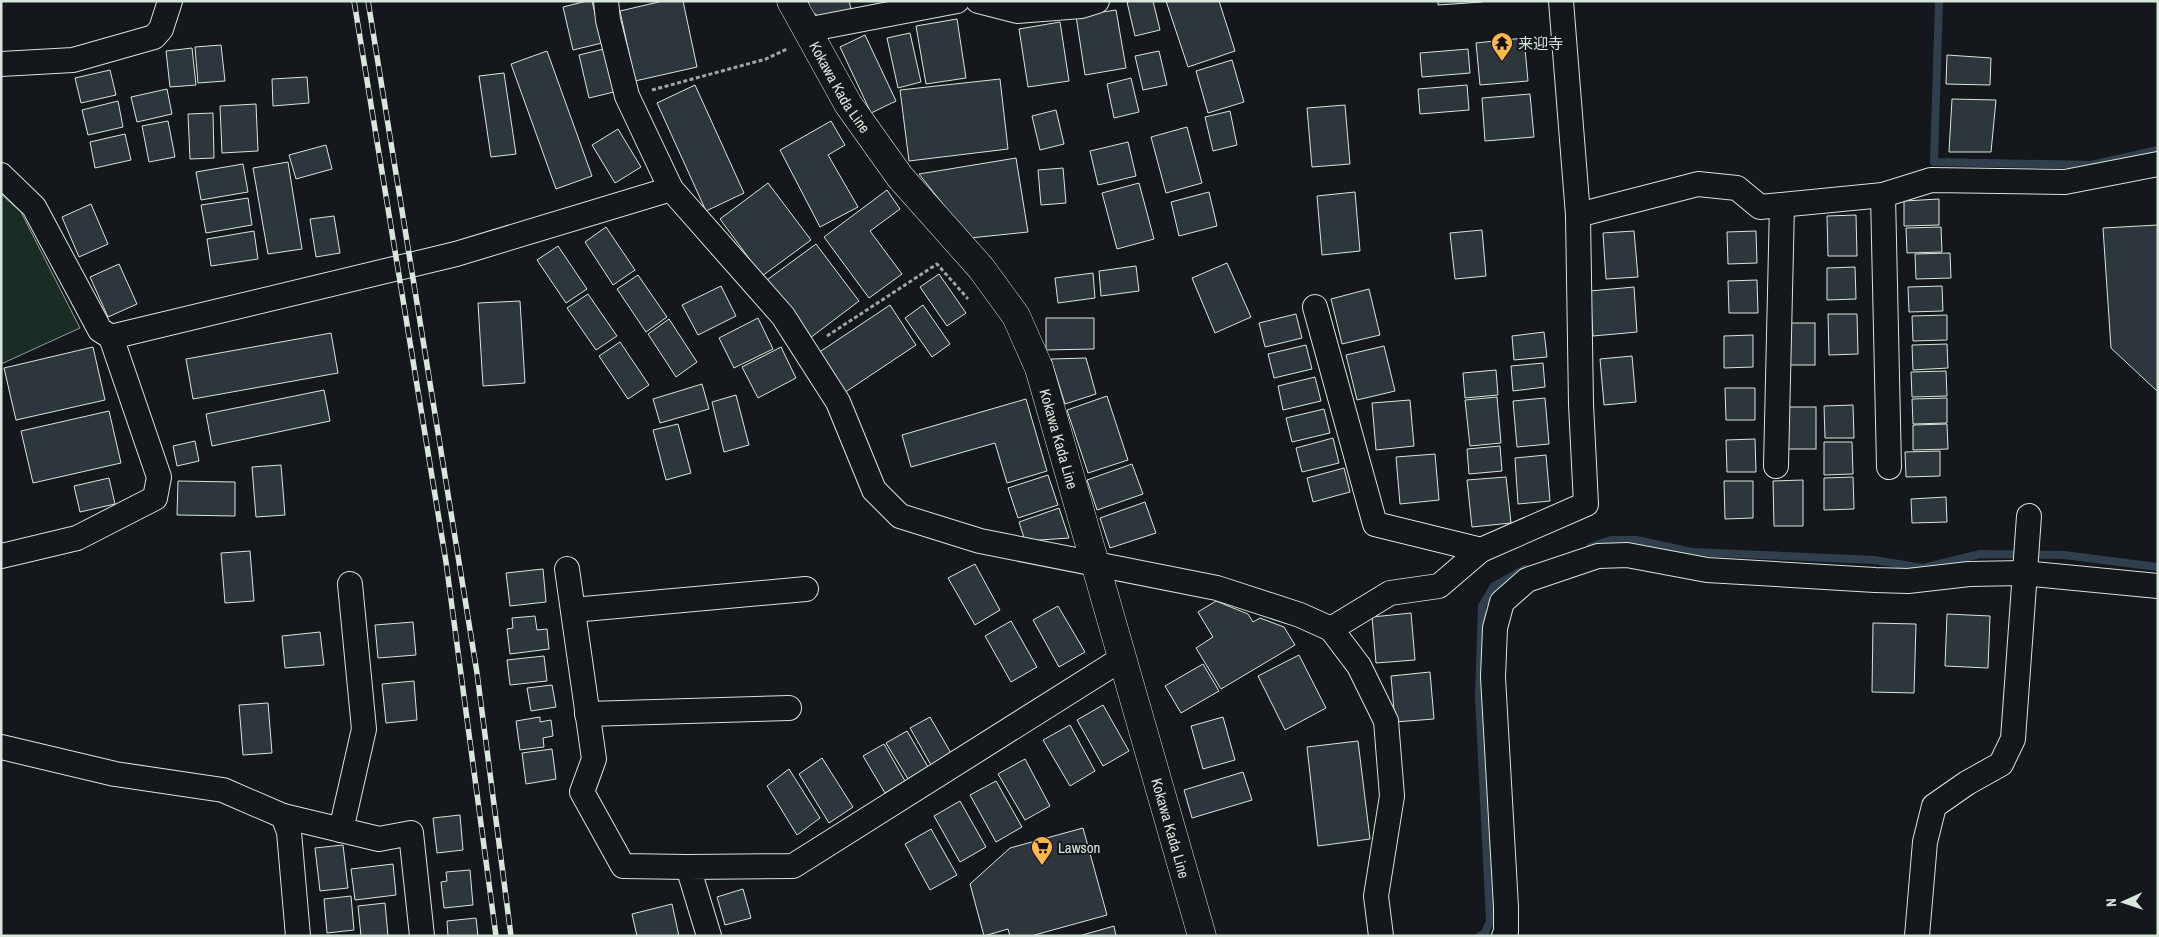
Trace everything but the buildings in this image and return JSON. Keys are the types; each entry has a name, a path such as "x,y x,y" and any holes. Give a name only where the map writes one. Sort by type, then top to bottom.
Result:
{"main road":[{"name":"Kokawa Kada Line","path":"791,1 848,104 900,177 981,268 1016,316 1039,368 1202,936"}],"street":[{"path":"1,64 72,60 154,37 161,29 170,1"},
{"path":"606,1 608,20 627,96 671,189 783,316 838,402 874,490 900,516 980,541 1217,588 1300,615 1331,629 1359,666 1386,721 1392,796 1376,896 1381,936"},
{"path":"808,34 957,1"},
{"path":"978,1 1017,11 1081,6 1097,1"},
{"path":"1331,629 1390,593 1439,586 1481,550 1586,504 1581,404 1578,215 1561,1"},
{"path":"1578,215 1698,184 1737,188 1760,207 1883,195 1931,180 2065,182 2158,164"},
{"path":"1,175 34,207 100,330 111,336 456,254 671,189"},
{"path":"1883,195 1889,467"},
{"path":"1776,466 1782,205"},
{"path":"1315,307 1375,524 1481,550"},
{"path":"1,556 77,538 155,498 159,477 111,336"},
{"path":"1917,936 1925,842 1934,806 1967,783 2002,764 2013,739 2029,516"},
{"path":"1504,936 1506,932 1506,906 1493,676 1495,628 1502,602 1527,580 1598,556 1627,555 1707,570 1908,581 2024,567 2158,586"},
{"path":"567,569 594,759 582,792 622,866 793,866 1123,658"},
{"path":"341,830 364,729 350,584"},
{"path":"572,610 806,589"},
{"path":"587,714 788,708"},
{"path":"1,748 115,774 223,790 283,816 379,839 411,833 422,936"},
{"path":"283,816 289,832 298,936"},
{"path":"688,867 709,936"}],"path":[{"path":"627,96 766,59 808,34"},
{"path":"805,350 937,264 967,299 1005,301"}],"green space":[{"path":"1,194 21,212 80,328 1,364"}],"waterway":[{"path":"1939,1 1934,162 2091,165 2158,150"},
{"path":"1590,547 1611,540 1636,540 1692,552 1874,560 1923,568 1980,554 2064,555 2158,567"},
{"path":"1480,936 1485,933 1490,921 1479,697 1482,606 1494,586 1525,569"}],"railway":[{"path":"354,1 446,562 496,936"},
{"path":"368,1 477,673 511,936"}],"place":[{"name":"来迎寺","path":"1502,62"},
{"name":"Lawson","path":"1042,866"}]}
